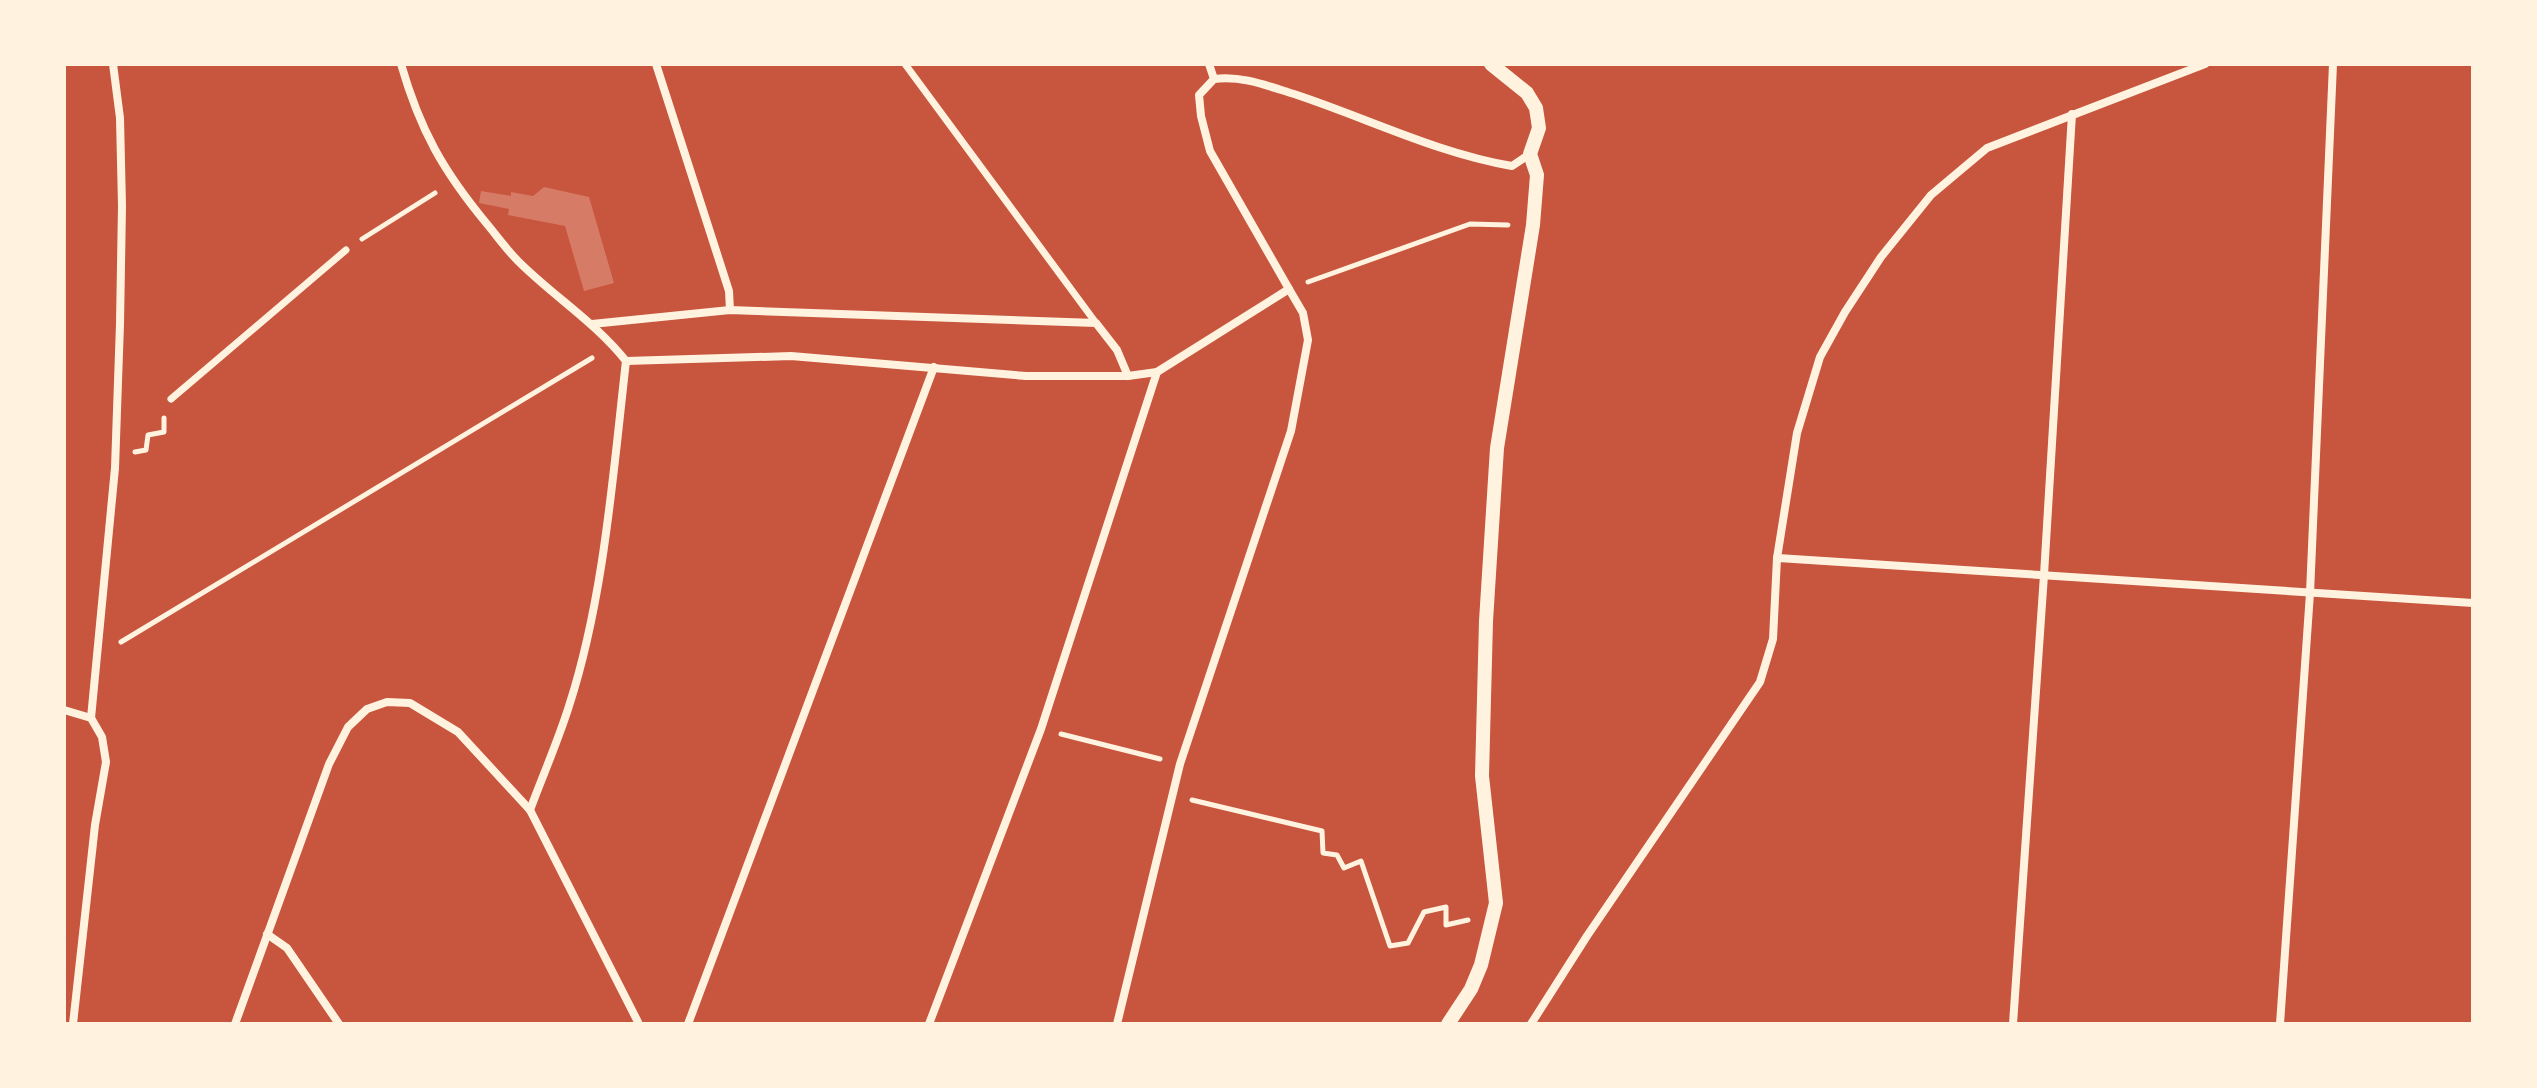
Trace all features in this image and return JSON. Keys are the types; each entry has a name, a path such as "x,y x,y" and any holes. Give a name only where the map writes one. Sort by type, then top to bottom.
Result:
{"street":[{"path":"73,1024 95,825 106,762 102,737 91,718 115,468 122,206 120,118 113,64"},
{"path":"401,64 409,94 431,147 452,182 518,261 592,324 626,361 609,511 589,625 570,704 530,810"},
{"path":"656,64 729,291 730,310"},
{"path":"905,64 1117,350 1128,376"},
{"path":"1209,64 1214,79"},
{"path":"1117,1024 1180,764 1291,431 1308,340 1303,313 1210,151 1199,95 1214,79 1228,77 1253,81 1335,107 1446,151 1512,166 1530,154 1539,128 1536,108 1527,93 1491,64"},
{"path":"1531,1024 1587,936 1760,682 1773,639 1777,558 1797,433 1820,357 1881,257 1931,195 1987,148 2205,64"},
{"path":"2280,1024 2310,593 2333,64"},
{"path":"2013,1024 2072,114"},
{"path":"1448,1024 1471,989 1481,965 1496,903 1482,776 1486,621 1497,448 1533,225 1537,175 1530,154"},
{"path":"171,399 346,250"},
{"path":"626,361 791,356 1026,376 1128,376 1157,372 1289,289"},
{"path":"592,324 730,310 1096,323"},
{"path":"688,1024 934,367"},
{"path":"929,1024 1041,729 1157,372"},
{"path":"1777,558 2473,603"},
{"path":"235,1024 329,764 348,727 367,709 387,702 410,703 458,732 530,810 639,1024"},
{"path":"64,710 91,718"},
{"path":"267,934 287,948 339,1024"}],"path":[{"path":"346,250 452,182"},
{"path":"1289,289 1470,224 1533,225"},
{"path":"96,656 613,345"},
{"path":"115,468 122,464 125,455 146,450 148,435 164,432 162,422 171,399"},
{"path":"1041,729 1180,764"},
{"path":"1174,795 1322,831 1323,853 1337,855 1344,868 1361,861 1390,946 1408,943 1424,912 1446,907 1446,925 1473,919 1496,903"}],"building":[{"path":"544,187 589,197 614,283 584,291 565,226 508,215 509,209 479,203 481,191 533,196"}]}
